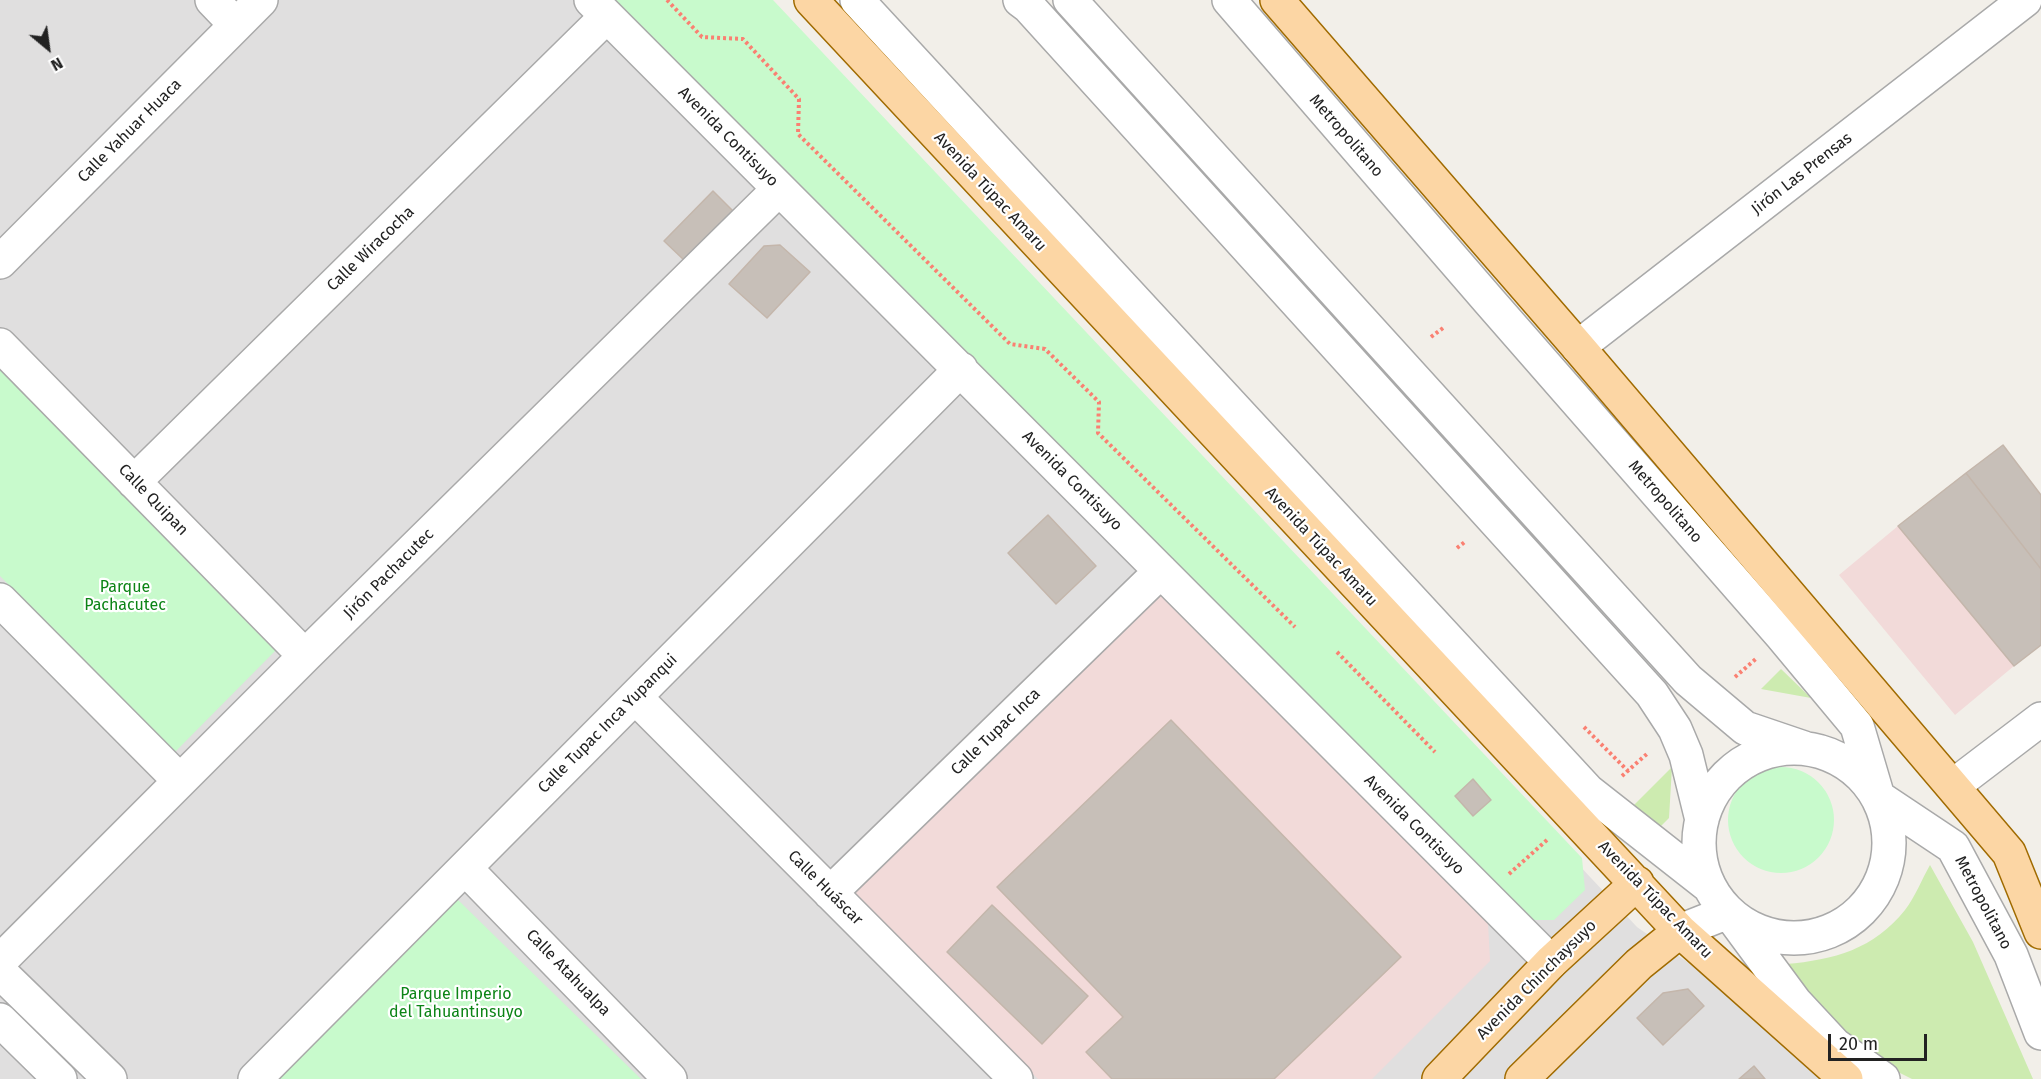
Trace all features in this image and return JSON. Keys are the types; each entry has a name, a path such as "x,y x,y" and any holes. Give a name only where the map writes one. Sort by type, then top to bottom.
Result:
{"main road":[{"name":"Avenida Túpac Amaru","path":"811,0 1585,807 1637,883 1680,931 1773,1013 1826,1067 1846,1079"},
{"path":"1277,0 1578,347 2041,890"},
{"path":"2009,853 2041,932"},
{"name":"Avenida Chinchaysuyo","path":"1452,1075 1551,962 1637,883"},
{"path":"1521,1079 1639,964 1680,931"}],"street":[{"path":"212,0 236,25"},
{"name":"Calle Yahuar Huaca","path":"0,262 261,0"},
{"path":"857,0 1588,791 1585,807 1667,854 1709,886"},
{"path":"1020,0 1028,6 1652,694 1675,729 1686,755 1700,828 1701,864 1709,886 1795,1002 1835,1045 1883,1079"},
{"path":"1070,0 1688,680 1745,728 1833,756 1859,772 1878,797 1887,822 1890,849 1884,875 1871,899 1852,918 1829,931 1803,937 1782,936 1750,927 1728,912"},
{"name":"Metropolitano","path":"1228,0 1782,636 1857,726 1878,797 1953,847 2011,955 2041,1033"},
{"name":"Jirón Las Prensas","path":"1578,347 2025,0"},
{"name":"Avenida Contisuyo","path":"599,8 1551,962"},
{"name":"Calle Wiracocha","path":"134,482 599,8"},
{"name":"Jirón Pachacutec","path":"0,961 305,656 779,189"},
{"name":"Calle Quipan","path":"0,345 305,656"},
{"name":"Calle Tupac Inca Yupanqui","path":"255,1079 961,369"},
{"name":"Calle Tupac Inca","path":"830,893 1161,571"},
{"path":"0,600 180,781"},
{"name":"Calle Huáscar","path":"634,697 1016,1079"},
{"path":"1953,786 2041,719"},
{"path":"1637,883 1667,854 1700,828 1712,795 1729,774 1751,758 1776,749 1804,748"},
{"name":"Calle Atahualpa","path":"465,868 670,1079"},
{"path":"1680,931 1728,912"},
{"path":"1728,912 1773,1013"},
{"path":"2011,955 2041,1011"},
{"path":"0,972 110,1079"},
{"path":"0,1020 60,1079"}],"path":[{"path":"667,0 702,37 743,39 799,99 798,134 1010,344 1045,349 1053,356 1099,402 1098,433 1295,627"},
{"path":"1431,337 1443,328"},
{"path":"1457,548 1466,541"},
{"path":"1710,698 1782,636"},
{"path":"1337,652 1435,752"},
{"path":"1584,727 1628,771"},
{"path":"1485,896 1675,729"}],"shaded area":[{"path":"0,0 751,0 1349,620 1637,927 1713,980 1820,1079 0,1079"},
{"path":"1898,526 2014,666 1955,715 1839,575"},
{"path":"1162,588 1488,923 1490,961 1372,1079 1038,1079 850,894"}],"green space":[{"path":"611,0 773,0 1582,858 1585,890 1554,920 1529,920"},
{"name":"Parque Pachacutec","path":"0,365 278,648 175,752 0,576"},
{"path":"1781,669 1811,698 1761,689"},
{"path":"1672,767 1669,818 1656,831 1632,807"},
{"path":"1781,767 1801,771 1818,783 1830,800 1834,820 1830,840 1818,857 1801,869 1781,873 1761,869 1744,857 1732,840 1728,820 1732,800 1744,783 1761,771"},
{"path":"1930,865 1973,942 2033,1079 1912,1079 1886,1066 1827,1017 1786,964 1837,955 1852,950 1880,934 1905,910"},
{"name":"Parque Imperio del Tahuantinsuyo","path":"456,898 641,1079 273,1079"}],"building":[{"path":"713,191 733,211 685,261 664,241"},
{"path":"780,245 810,272 767,318 729,284 764,246"},
{"path":"2003,445 2041,495 2041,569 1966,473"},
{"path":"1966,473 2041,569 2041,645 2014,666 1898,526"},
{"path":"1048,515 1096,566 1056,604 1008,553"},
{"path":"1171,720 1401,957 1274,1079 1112,1079 1086,1052 1123,1017 997,887"},
{"path":"1473,779 1491,800 1473,816 1455,796"},
{"path":"992,905 1088,996 1042,1044 947,952"},
{"path":"1688,989 1704,1006 1663,1045 1637,1018 1663,993"},
{"path":"1754,1066 1765,1079 1739,1079"}]}
